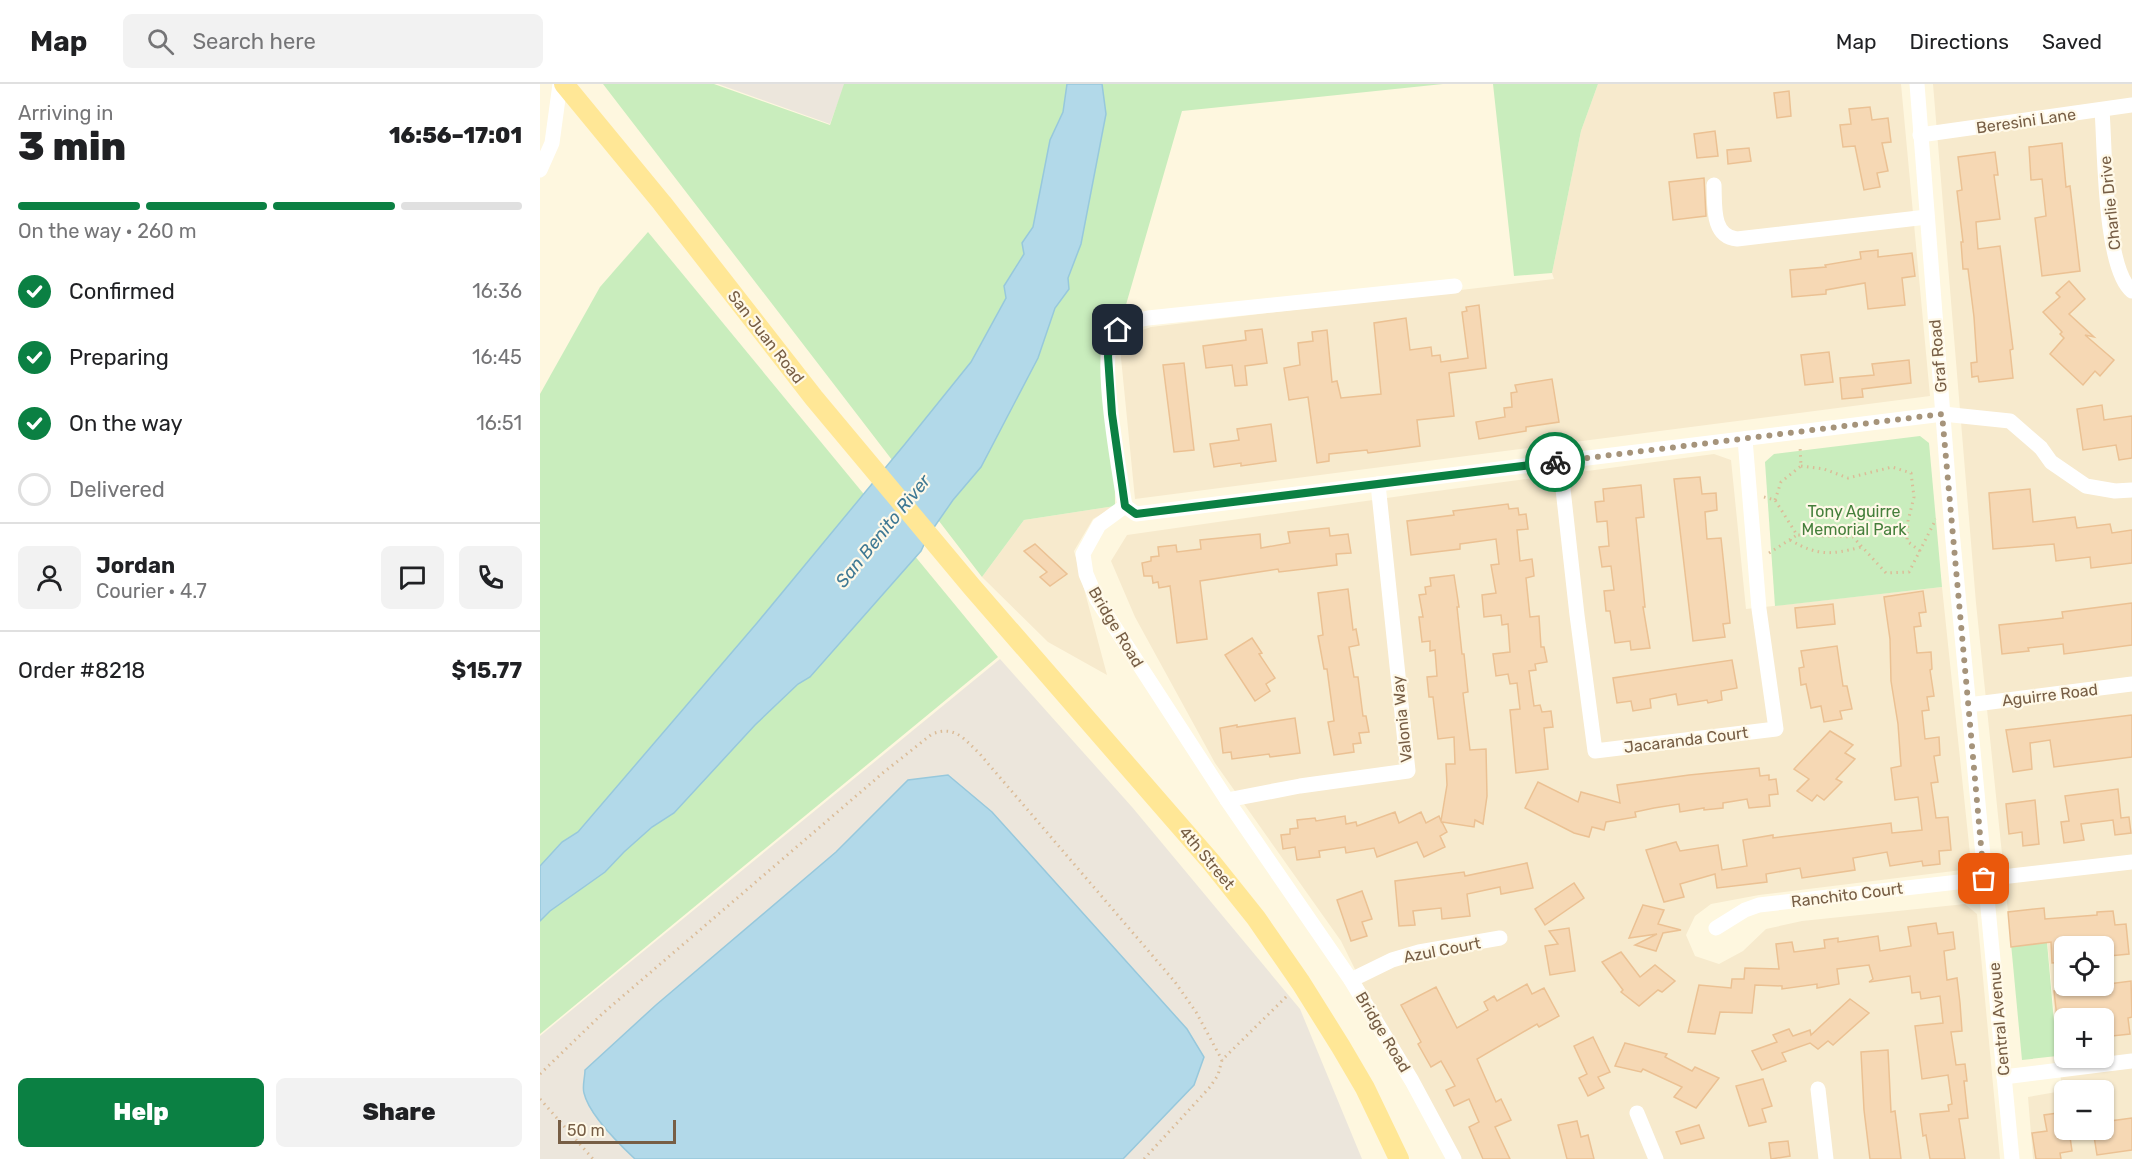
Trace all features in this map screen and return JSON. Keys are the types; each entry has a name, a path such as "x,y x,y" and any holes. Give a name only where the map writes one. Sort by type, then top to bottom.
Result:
{"main road":[{"name":"San Juan Road","path":"562,84 662,203 814,398 972,587"},
{"name":"4th Street","path":"972,587 1257,918 1301,983 1365,1088 1399,1159"}],"street":[{"path":"540,170 552,143 562,84"},
{"name":"Graf Road","path":"1917,84 1942,414 1984,879"},
{"name":"Beresini Lane","path":"1920,135 2132,105"},
{"name":"Charlie Drive","path":"2102,110 2111,239 2121,278 2132,291"},
{"path":"540,132 552,143"},
{"path":"1714,185 1716,221 1723,235 1728,239 1927,217"},
{"path":"1455,286 1148,318 1122,327 1111,339 1108,356 1112,414 1125,506 1136,514 1942,414 2010,421 2041,448 2051,462 2086,486 2115,491 2132,490"},
{"name":"Jacaranda Court","path":"1560,462 1595,751 1776,729 1755,562 1745,439"},
{"name":"Valonia Way","path":"1227,800 1300,786 1408,771 1378,484"},
{"name":"Bridge Road","path":"1125,506 1099,525 1083,554 1086,573 1096,600 1227,800 1351,980 1412,1081 1454,1159"},
{"name":"Aguirre Road","path":"1968,705 2132,684"},
{"name":"Ranchito Court","path":"1716,928 1745,910 1759,905 2132,862"},
{"name":"Central Avenue","path":"1984,879 2012,1159"},
{"name":"Azul Court","path":"1351,980 1392,960 1419,952 1500,939"},
{"path":"2004,1077 2132,1061"},
{"path":"1818,1089 1826,1159"},
{"path":"1637,1113 1656,1159"}],"path":[{"path":"1798,432 1801,466"},
{"path":"1775,500 1781,482 1801,466 1824,469 1848,478 1892,467 1911,473 1914,496 1908,521 1907,541 1920,551"},
{"path":"1749,493 1775,500 1797,535"},
{"path":"1755,562 1797,535 1853,537 1886,573 1909,572 1938,515"},
{"path":"1790,540 1803,548 1834,554 1861,547"},
{"path":"540,1074 602,1014 884,772 932,734 942,730 960,735 980,753 1175,982 1196,1011 1222,1060"},
{"path":"1144,1159 1210,1087 1220,1070 1222,1060 1301,983"},
{"path":"540,1099 593,1159"}],"shaded area":[{"path":"718,84 845,84 830,124"},
{"path":"1598,84 1901,84 1930,396 1135,499 1121,358 1122,337 1151,327 1554,279 1552,273 1581,131"},
{"path":"1933,84 2132,84 2132,1159 2033,1159 2028,1097 2054,1092 2054,1140 2114,1140 2114,1080 2061,1080 2060,1068 2114,1068 2114,1008 2054,1010 2044,908 2008,912 1976,603"},
{"path":"1714,454 1731,460 1746,609 1942,587 1970,854 1962,870 1759,895 1711,904 1695,916 1686,935 1695,956 1719,964 1743,951 1766,929 1802,921 1965,904 1977,914 2000,1159 1449,1159 1341,941 1215,763 1135,617 1111,561 1127,535"},
{"path":"1115,506 1093,519 1074,551 1107,675 1048,642 982,577 1024,520"},
{"path":"1000,659 1132,807 1300,1009 1362,1159 540,1159 540,1036"}],"green space":[{"path":"603,84 714,84 830,125 844,84 1443,84 1182,111 1123,315 1114,324 1115,506 1024,520 982,577"},
{"path":"1493,84 1598,84 1581,131 1552,273 1514,276"},
{"path":"648,232 998,657 540,1034 540,394 600,287"},
{"name":"Tony Aguirre Memorial Park","path":"1920,436 1929,443 1942,587 1775,606 1765,462 1774,454"},
{"path":"2044,908 2054,1022 2054,1056 2022,1060 2008,912"}],"water":[{"name":"San Benito River","path":"1067,84 1102,84 1106,114 1081,244 1068,278 1069,289 1055,308 1038,358 981,467 953,500 928,536 921,551 810,677 798,684 755,725 674,813 652,827 605,872 550,911 540,921 540,866 562,842 578,832 757,623 971,362 1006,298 1004,286 1024,254 1022,243 1033,227 1050,140 1063,112"},
{"path":"948,775 992,812 1187,1029 1204,1057 1194,1085 1123,1159 635,1159 605,1129 587,1102 583,1091 585,1070 656,1005 836,852 908,780"}],"building":[{"path":"1789,91 1791,116 1777,118 1774,93"},
{"path":"1870,107 1872,120 1888,118 1891,142 1882,143 1888,171 1877,173 1880,187 1864,190 1855,146 1843,147 1840,125 1851,124 1849,109"},
{"path":"1715,131 1718,156 1697,158 1694,134"},
{"path":"2062,143 2066,187 2070,186 2080,271 2042,276 2035,218 2046,216 2042,179 2031,180 2029,147"},
{"path":"1749,148 1751,161 1728,164 1727,150"},
{"path":"1995,152 1998,175 1994,175 2000,219 1976,222 1978,249 2000,246 2013,349 2010,350 2013,378 1979,382 1978,376 1972,377 1971,363 1977,362 1968,269 1963,269 1961,242 1963,242 1957,191 1962,190 1958,157"},
{"path":"1704,178 1706,216 1673,220 1669,182"},
{"path":"1878,250 1878,257 1912,253 1915,276 1902,278 1905,305 1868,309 1865,283 1826,290 1826,294 1792,297 1790,270 1826,267 1825,265 1861,259 1860,252"},
{"path":"2069,281 2085,299 2069,314 2094,337 2085,335 2114,360 2100,376 2095,371 2083,385 2050,354 2064,338 2060,334 2062,332 2043,312 2060,297 2056,293"},
{"path":"1479,305 1486,368 1449,373 1454,416 1417,420 1420,446 1368,453 1367,450 1329,454 1329,461 1317,463 1308,397 1289,400 1284,368 1300,365 1298,343 1313,341 1312,332 1327,330 1332,382 1337,381 1341,398 1381,394 1374,323 1406,318 1410,350 1431,347 1432,356 1440,355 1441,362 1468,358 1462,312 1467,311 1466,307"},
{"path":"1262,329 1267,363 1245,366 1247,385 1235,386 1232,365 1206,368 1203,346 1246,340 1245,331"},
{"path":"1829,352 1833,382 1805,385 1801,355"},
{"path":"1909,360 1911,383 1862,389 1863,397 1842,399 1840,378 1874,375 1872,364"},
{"path":"1184,363 1194,450 1174,452 1163,365"},
{"path":"1552,379 1559,422 1526,427 1526,431 1479,439 1476,422 1505,417 1504,408 1512,407 1511,393 1517,392 1515,385"},
{"path":"2102,405 2104,420 2132,416 2132,458 2119,460 2116,445 2083,450 2077,409"},
{"path":"1271,424 1276,461 1214,467 1210,444 1239,440 1237,429"},
{"path":"1700,477 1702,494 1716,493 1717,510 1705,512 1707,539 1721,538 1730,623 1723,624 1725,637 1693,641 1674,479"},
{"path":"1641,485 1644,517 1636,518 1645,607 1643,607 1650,648 1631,650 1630,641 1615,643 1610,611 1606,611 1604,591 1614,590 1611,566 1602,567 1599,547 1609,546 1607,521 1597,522 1595,502 1604,501 1603,489"},
{"path":"2030,489 2033,522 2075,517 2077,528 2110,524 2112,533 2132,530 2132,563 2091,568 2090,557 2056,561 2054,544 1993,549 1989,493"},
{"path":"1508,504 1509,509 1518,508 1519,515 1526,514 1528,529 1517,530 1520,561 1532,559 1534,576 1526,578 1530,617 1539,616 1541,647 1544,647 1547,662 1535,664 1536,670 1529,671 1534,706 1540,705 1542,712 1551,711 1553,727 1544,728 1548,769 1516,773 1510,710 1520,709 1517,683 1510,684 1508,674 1496,676 1493,654 1510,652 1508,624 1502,625 1501,615 1484,617 1482,595 1496,593 1491,565 1499,564 1496,539 1460,544 1460,549 1411,555 1407,521 1454,515 1453,511"},
{"path":"1329,528 1330,536 1348,534 1351,553 1336,554 1337,565 1279,572 1278,569 1200,581 1207,639 1177,643 1170,586 1159,588 1158,582 1153,583 1152,576 1144,576 1142,563 1151,561 1151,557 1159,556 1158,547 1176,545 1177,552 1201,549 1200,540 1260,534 1261,548 1290,543 1288,532"},
{"path":"1035,544 1067,574 1050,586 1040,577 1047,572 1024,551"},
{"path":"1454,575 1468,692 1463,693 1470,750 1486,749 1487,796 1483,824 1475,820 1474,827 1442,822 1447,832 1440,836 1445,847 1424,857 1417,842 1377,857 1374,848 1346,853 1345,847 1319,851 1320,857 1297,860 1295,847 1283,849 1281,835 1290,834 1290,829 1298,828 1297,820 1315,818 1316,821 1345,816 1346,824 1356,822 1357,826 1395,812 1399,823 1421,812 1426,823 1439,816 1441,821 1447,785 1446,764 1455,764 1454,737 1438,739 1433,697 1429,697 1427,677 1437,676 1435,650 1430,651 1430,641 1422,642 1419,617 1423,617 1419,595 1426,594 1425,587 1431,586 1430,578"},
{"path":"1348,589 1353,630 1356,629 1359,645 1349,647 1354,677 1358,677 1363,716 1366,716 1369,732 1359,733 1361,743 1353,744 1354,752 1334,755 1328,722 1334,721 1327,669 1324,669 1318,636 1323,635 1318,593"},
{"path":"1923,591 1926,612 1919,613 1921,626 1914,627 1917,653 1931,652 1932,669 1930,670 1934,696 1927,697 1929,710 1922,711 1925,739 1939,737 1940,755 1934,756 1938,782 1931,783 1936,818 1948,817 1951,850 1939,851 1940,864 1923,866 1922,861 1890,866 1887,852 1853,858 1855,870 1802,878 1800,868 1766,874 1767,882 1717,888 1715,874 1680,884 1684,897 1664,902 1646,850 1676,842 1680,851 1718,845 1722,870 1747,866 1743,840 1891,823 1892,833 1922,830 1918,797 1895,800 1891,768 1901,766 1884,597"},
{"path":"2132,603 2132,645 2064,654 2063,644 2002,654 1999,625 2063,618 2062,612"},
{"path":"1833,604 1835,624 1797,628 1795,608"},
{"path":"1252,638 1262,653 1259,654 1275,678 1266,684 1270,691 1255,701 1225,655"},
{"path":"1837,646 1843,686 1847,686 1852,709 1840,711 1842,719 1824,722 1821,706 1811,708 1806,684 1801,685 1799,668 1804,667 1801,651"},
{"path":"1732,660 1737,688 1721,691 1722,700 1678,705 1676,694 1650,699 1651,708 1633,711 1631,701 1617,703 1613,678"},
{"path":"2132,715 2132,757 2054,767 2050,740 2030,743 2032,769 2013,772 2006,730"},
{"path":"1295,718 1300,753 1232,759 1231,752 1223,753 1220,728"},
{"path":"1830,731 1853,745 1845,753 1855,759 1836,779 1842,782 1824,800 1817,795 1812,801 1797,791 1809,779 1794,769"},
{"path":"1759,768 1760,776 1769,775 1769,780 1776,779 1778,794 1769,795 1770,806 1749,808 1747,799 1723,803 1723,808 1704,810 1704,808 1680,812 1679,804 1654,808 1635,812 1636,817 1606,822 1604,830 1592,827 1589,837 1574,833 1525,808 1538,782 1578,802 1581,792 1620,803 1617,785"},
{"path":"2118,789 2121,818 2129,817 2131,833 2115,835 2113,820 2081,824 2084,840 2064,843 2061,822 2069,821 2065,796"},
{"path":"2035,800 2039,844 2023,846 2022,832 2009,834 2006,804"},
{"path":"1527,863 1533,888 1501,894 1500,887 1467,894 1470,916 1442,919 1441,908 1413,911 1415,925 1399,926 1395,881 1464,872 1465,876"},
{"path":"1574,883 1584,898 1545,925 1535,909"},
{"path":"1362,891 1372,919 1362,922 1367,936 1351,941 1337,900"},
{"path":"1643,905 1664,910 1658,924 1681,930 1663,933 1656,951 1635,945 1657,934 1629,938"},
{"path":"2044,908 2045,919 2097,915 2097,912 2113,911 2115,925 2126,924 2129,954 2114,956 2114,936 2054,936 2054,963 2052,963 2051,942 2011,947 2008,912"},
{"path":"1936,923 1938,934 1953,932 1955,949 1944,951 1947,980 1957,978 1960,1003 1962,1031 1951,1032 1956,1065 1965,1064 1967,1081 1964,1081 1968,1118 1959,1119 1965,1159 1930,1159 1926,1135 1923,1136 1920,1114 1949,1111 1948,1105 1952,1104 1948,1075 1922,1079 1915,1026 1943,1023 1940,996 1921,999 1920,992 1912,993 1910,976 1869,982 1873,979 1869,965 1837,969 1839,984 1817,988 1817,984 1782,989 1782,986 1755,985 1752,1013 1720,1012 1715,1034 1688,1032 1699,985 1731,988 1732,979 1744,979 1745,968 1779,969 1776,944 1792,942 1794,952 1825,948 1824,940 1838,938 1838,942 1878,936 1880,951 1911,946 1908,927"},
{"path":"1569,928 1575,971 1550,975 1545,946 1558,944 1549,931"},
{"path":"1621,952 1640,977 1655,965 1675,981 1662,992 1658,990 1639,1006 1621,992 1623,990 1602,962"},
{"path":"2131,981 2132,1017 2128,1018 2130,1034 2114,1036 2114,1008 2056,1008 2055,996 2114,996 2114,983"},
{"path":"1527,984 1532,994 1544,988 1559,1016 1539,1027 1537,1024 1477,1059 1496,1102 1501,1099 1511,1120 1495,1127 1510,1159 1483,1159 1469,1127 1479,1122 1469,1099 1454,1106 1446,1090 1455,1086 1441,1061 1431,1067 1418,1044 1421,1042 1401,1005 1436,987 1457,1028 1488,1010 1484,1002 1494,996 1497,1001"},
{"path":"1850,999 1869,1013 1833,1045 1828,1041 1818,1049 1810,1043 1782,1053 1786,1061 1762,1070 1752,1051 1777,1042 1773,1035 1789,1029 1793,1036 1810,1030 1811,1035"},
{"path":"1593,1037 1610,1072 1598,1077 1604,1088 1588,1096 1579,1078 1587,1074 1574,1046"},
{"path":"1625,1043 1667,1054 1665,1057 1692,1071 1695,1067 1719,1078 1696,1108 1674,1097 1682,1087 1643,1069 1641,1072 1615,1066"},
{"path":"1888,1050 1891,1112 1895,1111 1901,1159 1870,1159 1864,1110 1861,1052"},
{"path":"1763,1079 1772,1106 1762,1109 1766,1122 1749,1126 1736,1086"},
{"path":"2054,1114 2054,1140 2070,1140 2072,1151 2060,1153 2061,1159 2036,1159 2032,1133 2047,1131 2044,1115"},
{"path":"2132,1118 2132,1150 2097,1155 2095,1140 2114,1140 2114,1120"},
{"path":"1577,1121 1581,1137 1588,1135 1594,1159 1567,1159 1558,1125"},
{"path":"1699,1125 1704,1138 1681,1144 1676,1132"},
{"path":"1788,1141 1790,1156 1771,1159 1769,1143"}],"way so far":[{"path":"1555,462 1942,414 1984,879"}],"route":[{"path":"1118,330 1111,339 1108,356 1112,414 1125,506 1136,514 1555,462"}]}
